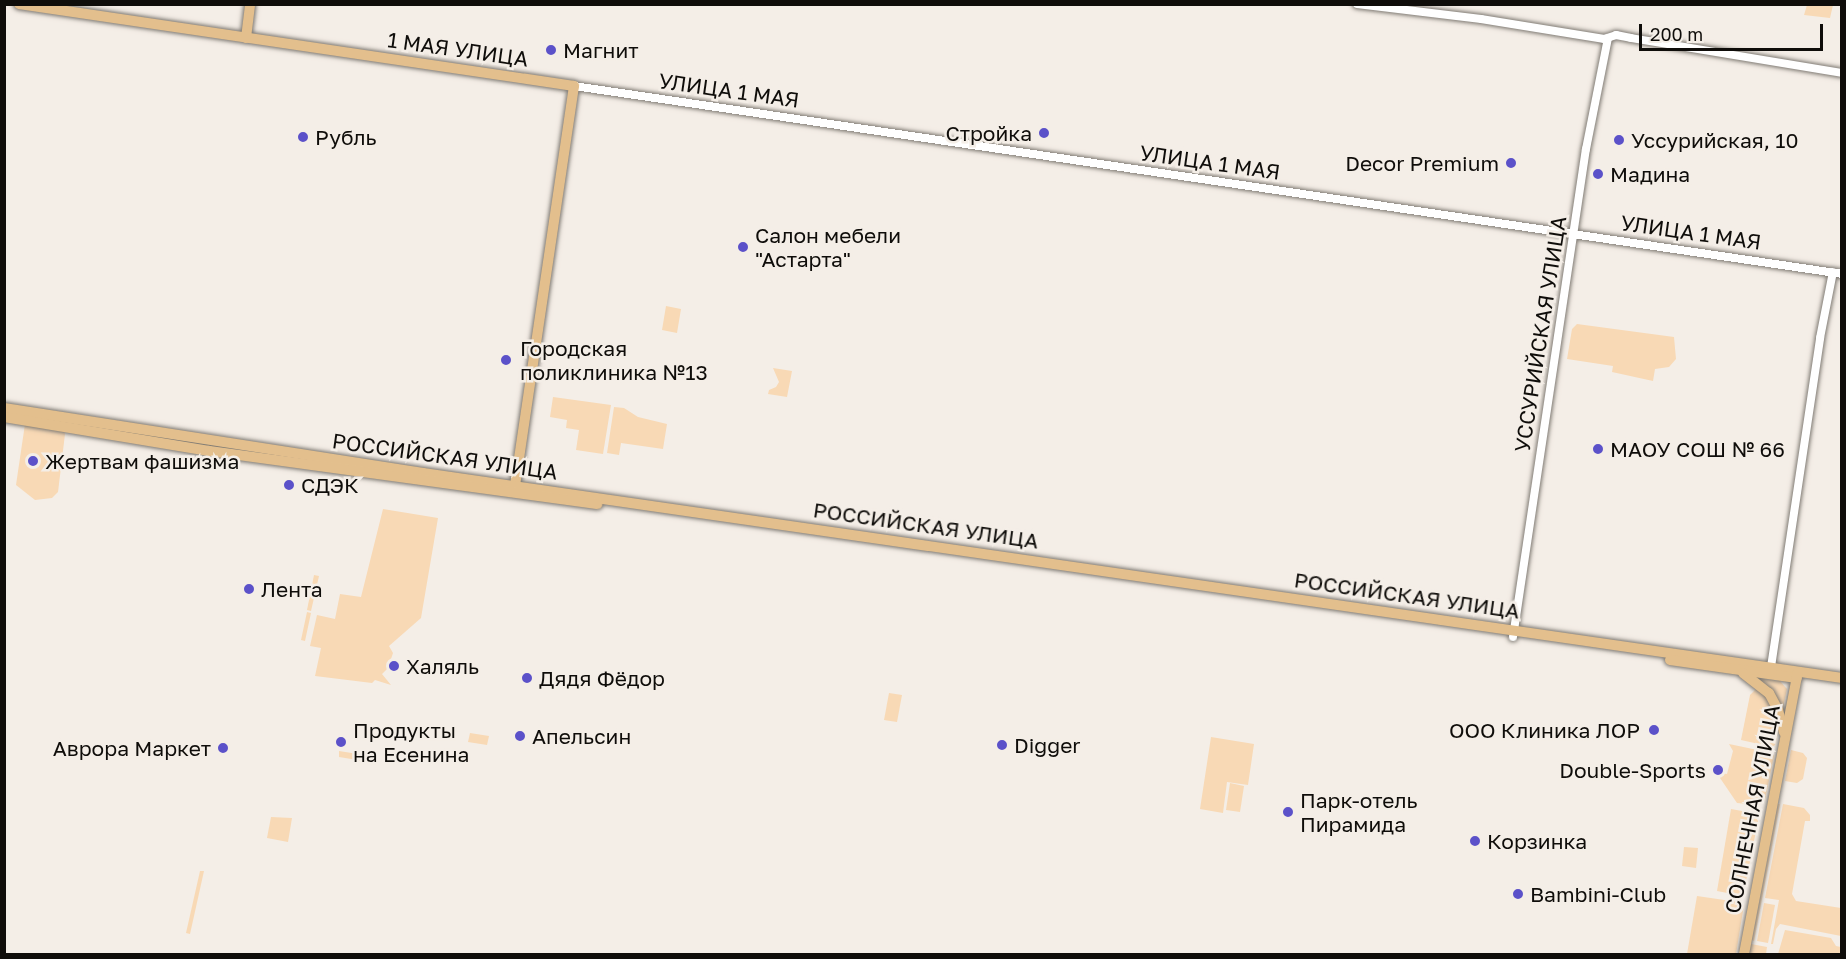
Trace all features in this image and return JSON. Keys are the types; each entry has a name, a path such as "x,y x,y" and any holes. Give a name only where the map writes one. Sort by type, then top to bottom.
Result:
{"main road":[{"path":"19,4 246,38 250,4"},
{"name":"1 МАЯ УЛИЦА","path":"246,38 571,86"},
{"path":"514,489 567,136 571,86"},
{"name":"РОССИЙСКАЯ УЛИЦА","path":"4,408 514,489 1513,634 1736,670 1842,678"},
{"name":"РОССИЙСКАЯ УЛИЦА","path":"4,417 209,451 514,489"},
{"name":"РОССИЙСКАЯ УЛИЦА","path":"1513,634 1772,667 1842,685"},
{"path":"1736,670 1760,683 1769,693 1782,720 1785,738"},
{"name":"СОЛНЕЧНАЯ УЛИЦА","path":"1744,954 1797,675"}],"street":[{"path":"1357,4 1371,8 1481,19 1608,38 1631,38 1842,73"},
{"name":"УССУРИЙСКАЯ УЛИЦА","path":"1513,634 1586,149 1608,38"},
{"name":"УЛИЦА 1 МАЯ","path":"571,86 1842,274"},
{"path":"1772,667 1820,338 1833,272"}],"shaded area":[{"path":"1807,5 1833,5 1830,18 1804,15"},
{"path":"666,306 681,309 677,333 662,330"},
{"path":"1577,324 1674,337 1676,359 1669,367 1655,369 1653,381 1612,372 1613,366 1567,359 1572,329"},
{"path":"773,368 792,371 787,397 768,394 769,390 776,387 779,382"},
{"path":"553,397 611,405 603,454 576,450 579,430 566,428 567,420 550,417"},
{"path":"614,407 624,408 638,417 667,424 663,449 621,443 619,455 607,453"},
{"path":"25,424 64,431 58,492 52,498 35,500 16,485"},
{"path":"383,509 438,518 421,618 389,646 393,653 388,668 382,674 391,685 375,680 372,683 315,676 321,648 310,646 317,615 335,619 340,594 361,597"},
{"path":"314,575 319,576 311,611 307,610"},
{"path":"307,612 311,613 305,641 301,640"},
{"path":"1758,678 1780,681 1787,689 1783,708"},
{"path":"1758,687 1768,698 1779,728 1775,745 1772,747 1741,740 1750,695"},
{"path":"889,693 902,695 897,722 884,720"},
{"path":"470,733 489,736 487,745 468,742"},
{"path":"1211,737 1254,744 1248,785 1227,782 1223,813 1200,809"},
{"path":"1729,744 1772,753 1774,756 1765,800 1759,805 1737,803 1720,778 1721,773 1727,774 1733,751"},
{"path":"1791,750 1803,753 1807,758 1803,779 1797,783 1785,781"},
{"path":"339,751 377,757 376,763 339,757"},
{"path":"1230,783 1244,786 1240,812 1226,810"},
{"path":"1778,804 1780,804 1754,941 1752,940"},
{"path":"1783,804 1804,808 1810,815 1810,821 1805,821 1792,894 1796,901 1841,908 1841,936 1780,924 1776,929 1773,944 1771,944 1779,900 1765,898"},
{"path":"1731,809 1753,813 1758,821 1743,896 1717,891"},
{"path":"271,817 292,818 288,842 267,838"},
{"path":"1684,847 1698,848 1696,868 1682,866"},
{"path":"200,871 204,871 190,934 186,933"},
{"path":"1697,896 1738,902 1744,905 1736,954 1687,954"},
{"path":"1764,903 1775,905 1768,943 1757,941"},
{"path":"1785,930 1831,938 1836,946 1841,947 1841,954 1778,954"},
{"path":"1751,944 1767,947 1766,954 1749,954"}],"place":[{"name":"Магнит","path":"551,50"},
{"name":"Стройка","path":"1044,133"},
{"name":"Рубль","path":"303,137"},
{"name":"Уссурийская, 10","path":"1619,140"},
{"name":"Decor Premium","path":"1511,163"},
{"name":"Мадина","path":"1598,174"},
{"name":"Салон мебели \"Астарта\"","path":"743,247"},
{"name":"Городская поликлиника №13","path":"506,360"},
{"name":"МАОУ СОШ № 66","path":"1598,449"},
{"name":"Жертвам фашизма","path":"33,461"},
{"name":"СДЭК","path":"289,485"},
{"name":"Лента","path":"249,589"},
{"name":"Халяль","path":"394,666"},
{"name":"Дядя Фёдор","path":"527,678"},
{"name":"ООО Клиника ЛОР","path":"1654,730"},
{"name":"Апельсин","path":"520,736"},
{"name":"Продукты на Есенина","path":"341,742"},
{"name":"Digger","path":"1002,745"},
{"name":"Аврора Маркет","path":"223,748"},
{"name":"Double-Sports","path":"1718,770"},
{"name":"Парк-отель Пирамида","path":"1288,812"},
{"name":"Корзинка","path":"1475,841"},
{"name":"Bambini-Club","path":"1518,894"}]}
